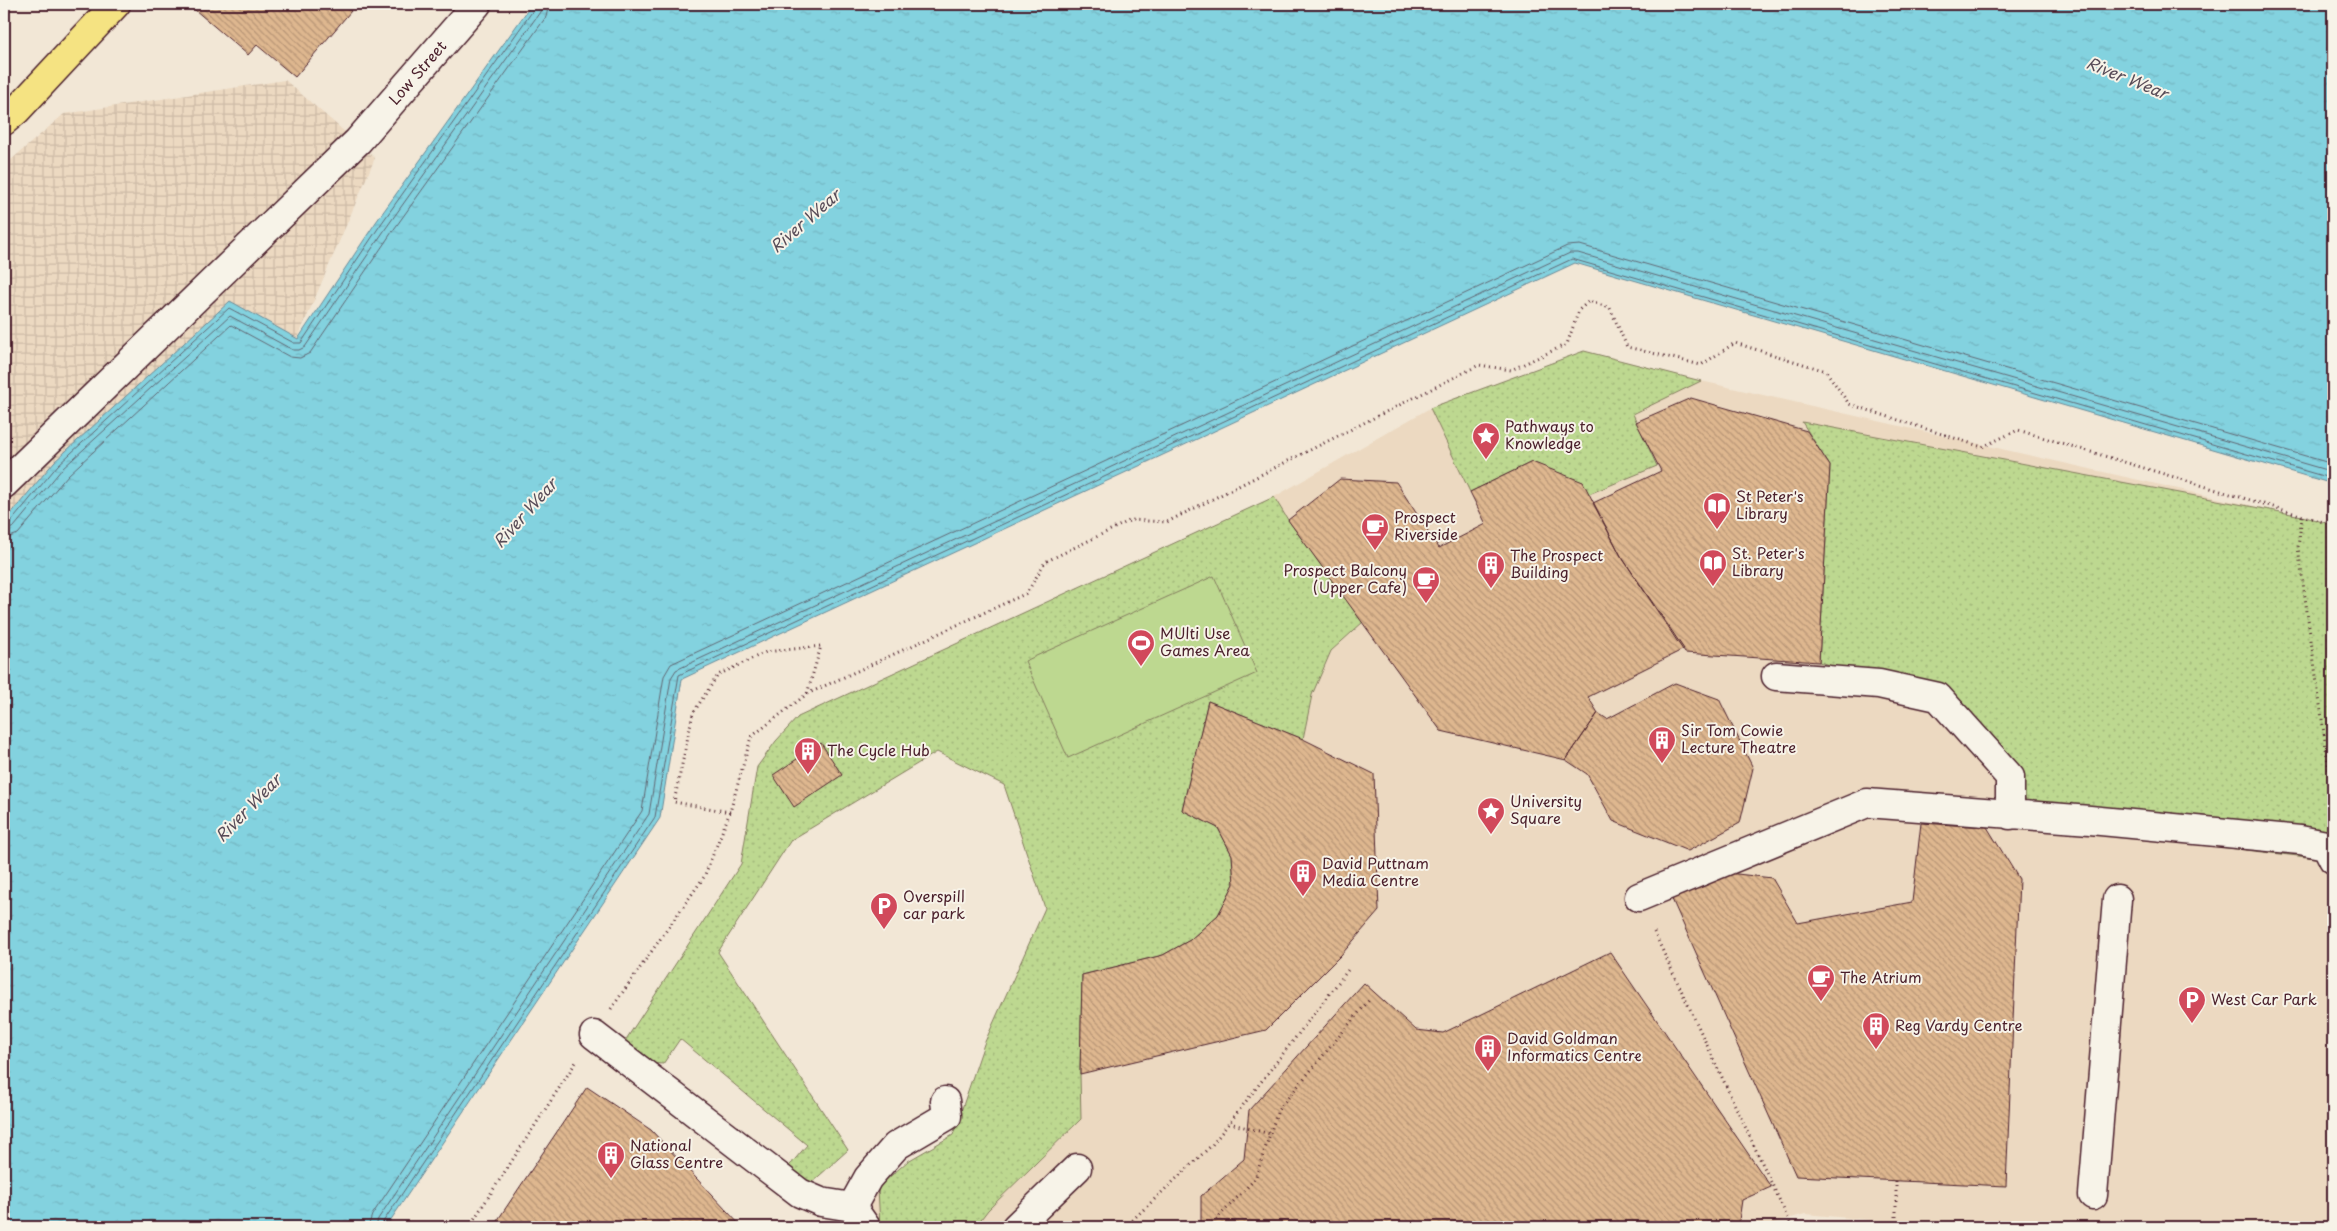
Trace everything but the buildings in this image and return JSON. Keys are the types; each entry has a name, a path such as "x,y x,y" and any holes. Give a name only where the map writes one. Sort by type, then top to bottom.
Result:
{"main road":[{"path":"4,121 17,110 116,4"}],"street":[{"name":"Low Street","path":"4,484 358,142 477,4"},
{"path":"1776,676 1879,684 1938,697 2010,777 2010,815"},
{"path":"1639,896 1867,803 2090,820 2300,840 2326,845 2333,858"},
{"path":"2093,1196 2117,899"},
{"path":"594,1035 800,1193 859,1217 868,1178 896,1146 947,1116 945,1101"},
{"path":"1016,1227 1076,1168"}],"path":[{"path":"469,1227 594,1035 704,877 730,812 751,737 807,694 1027,593 1045,562 1131,520 1167,522 1480,365 1510,370 1567,344 1579,310 1589,301 1610,308 1627,347 1701,365 1735,343 1826,371 1849,404 1982,447 2018,430 2333,525"},
{"path":"2302,516 2298,547 2333,798"},
{"path":"730,812 674,802 692,713 718,675 766,652 821,646 807,694"},
{"path":"1654,932 1792,1227"},
{"path":"1125,1227 1212,1145 1348,970"},
{"path":"1209,1227 1255,1179 1278,1110 1370,999"},
{"path":"1229,1123 1270,1134"},
{"path":"1896,1181 1896,1227"},
{"path":"1829,1227 1851,1227"}],"shaded area":[{"path":"285,80 375,158 297,340 4,538 4,166 64,114"},
{"path":"1584,351 1701,381 2333,524 2333,1227 1948,1227 1805,1214 1760,1227 866,1227 852,1207 1080,1074 1082,975 1129,964 1218,828 1182,810 1208,701 1303,739 1312,695 1331,651 1363,622 1288,520 1274,497 1430,408"}],"green space":[{"path":"1584,351 1701,381 1633,414 1657,466 1589,494 1532,462 1470,492 1430,408"},
{"path":"1802,422 2302,516 2333,525 2333,860 2088,832 2010,815 2010,777 1938,697 1819,662 1830,466"},
{"path":"1274,497 1288,520 1363,622 1331,651 1312,695 1303,739 1208,701 1182,810 1218,828 1232,855 1234,884 1218,915 1190,940 1163,955 1082,975 1081,1119 988,1210 975,1227 880,1227 878,1187 908,1161 953,1135 984,1044 1045,908 1004,785 937,752 791,840 718,952 848,1150 800,1193 779,1178 807,1145 680,1039 663,1064 647,1063 627,1052 625,1041 741,864 757,767 776,741 798,717"},
{"name":"MUlti Use Games Area","path":"1214,576 1257,673 1068,758 1025,661"}],"water":[{"name":"River Wear","path":"532,4 2333,4 2333,484 1575,263 682,679 660,818 386,1227 4,1227 4,522 54,462 230,301 298,339 376,222"}],"place":[{"name":"Pathways to Knowledge","path":"1486,460"},
{"name":"St Peter's Library","path":"1717,530"},
{"name":"Prospect Riverside","path":"1375,551"},
{"name":"St. Peter's Library","path":"1713,587"},
{"name":"The Prospect Building","path":"1491,589"},
{"name":"Prospect Balcony (Upper Cafe)","path":"1426,604"},
{"name":"MUlti Use Games Area","path":"1141,667"},
{"name":"Sir Tom Cowie Lecture Theatre","path":"1662,764"},
{"name":"The Cycle Hub","path":"808,775"},
{"name":"University Square","path":"1491,835"},
{"name":"David Puttnam Media Centre","path":"1303,897"},
{"name":"Overspill car park","path":"884,930"},
{"name":"The Atrium","path":"1821,1002"},
{"name":"West Car Park","path":"2192,1024"},
{"name":"Reg Vardy Centre","path":"1876,1050"},
{"name":"David Goldman Informatics Centre","path":"1488,1072"},
{"name":"National Glass Centre","path":"611,1179"}]}
